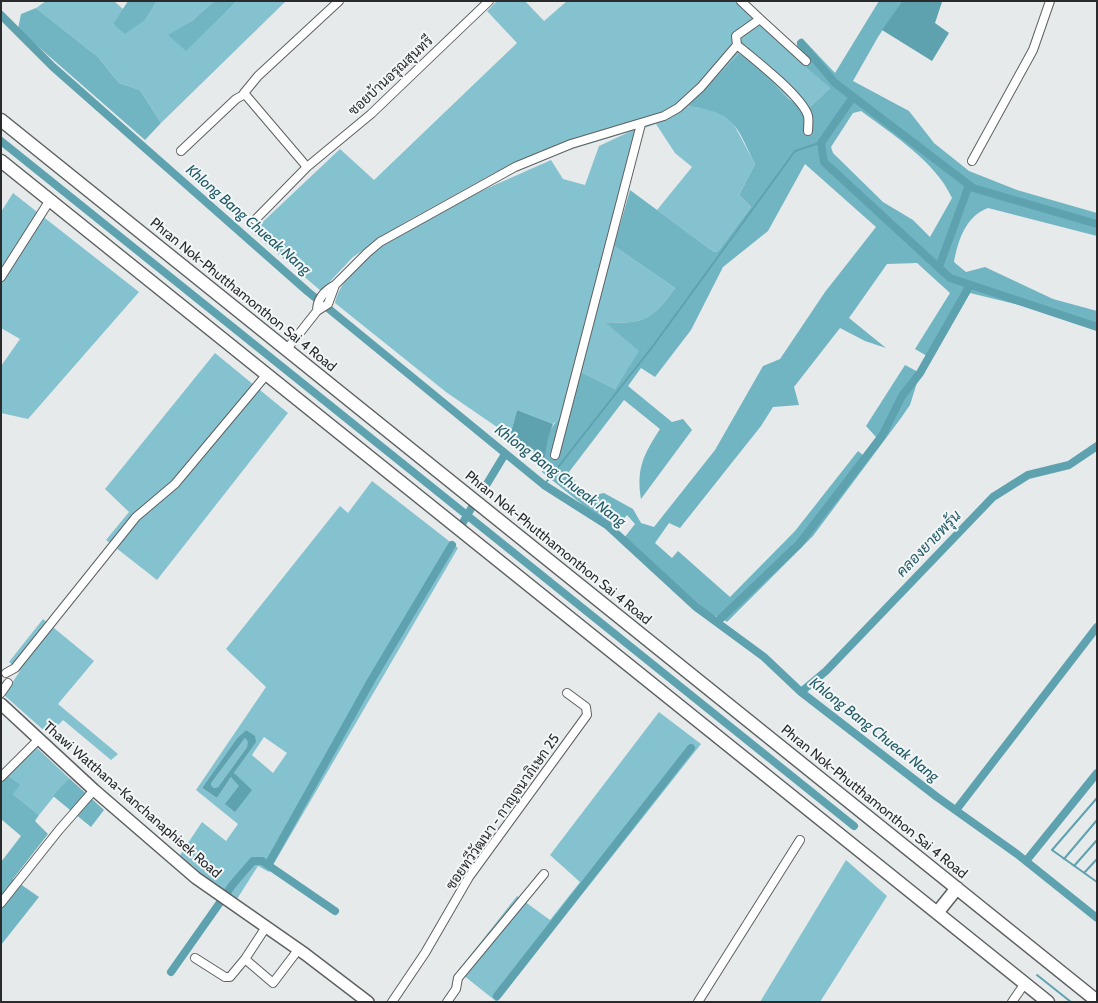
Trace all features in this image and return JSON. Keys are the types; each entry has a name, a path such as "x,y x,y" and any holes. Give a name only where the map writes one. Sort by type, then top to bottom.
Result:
{"main road":[{"name":"Phran Nok-Phutthamonthon Sai 4 Road","path":"1,120 1097,1001"},
{"path":"1,161 1048,1002"},
{"path":"937,913 957,888"}],"street":[{"path":"181,151 236,99 245,94 247,87 258,76 339,1"},
{"name":"ซอยบ้านอรุณสุนทรี","path":"255,220 307,167 371,114 489,1"},
{"path":"741,1 806,61"},
{"path":"972,161 1033,50 1050,1"},
{"path":"760,19 736,36 737,45 766,69 804,108 809,117 808,131"},
{"path":"287,349 318,309 328,304 332,289 360,259 380,242 510,170 571,144 664,116 690,97 737,45"},
{"path":"245,94 307,167"},
{"path":"555,455 641,124"},
{"path":"1,278 50,200"},
{"path":"1,693 15,668 136,517 175,484 267,374"},
{"name":"ซอยทวีวัฒนา - กาญจนาภิเษก 25","path":"392,1002 425,953 469,877 587,715 586,707 567,693"},
{"name":"Thawi Watthana-Kanchanaphisek Road","path":"1,704 94,790 211,890 266,927 368,1002"},
{"path":"1,777 39,739"},
{"path":"1,903 94,790"},
{"path":"698,1002 800,840"},
{"path":"447,1002 456,989 458,978 544,874"},
{"path":"195,958 225,977 232,975 245,960 266,927"},
{"path":"245,960 273,983 298,950"},
{"path":"1012,1002 1025,983"}],"shaded area":[{"path":"46,1 114,1 123,9 113,25 146,19 157,1 214,1 193,20 169,35 186,50 237,1 286,1 161,123 140,90 119,83 97,56 36,8"},
{"path":"128,1 157,1 146,19 125,34 113,24"},
{"path":"214,1 237,1 186,51 168,35 193,20"},
{"path":"497,1 525,1 544,21 567,1 738,1 830,88 810,107 802,105 783,94 764,71 713,82 688,106 715,110 732,121 755,164 739,195 751,207 718,251 714,252 657,210 692,167 675,153 656,124 635,131 563,416 553,424 517,410 510,436 446,392 335,303 346,280 367,258 428,218 462,200 551,160 563,179 585,185 599,146 629,132 496,172 404,223 353,257 321,291 252,232 340,149 374,180 517,43 487,11"},
{"path":"879,1 902,1 878,37 853,81 909,111 934,143 969,171 1017,190 1097,213 1097,236 988,208 974,217 964,230 954,262 966,272 985,267 1053,299 1097,311 1097,324 970,293 932,359 915,349 950,293 917,263 887,264 849,318 886,348 865,341 840,328 794,387 799,405 773,407 761,426 680,528 669,523 655,543 672,558 678,551 730,597 795,531 858,451 863,455 876,437 866,426 905,365 920,373 910,405 813,536 727,622 719,616 713,617 624,538 635,524 627,515 614,530 542,472 545,448 549,433 563,416 579,371 615,389 639,351 604,322 629,322 646,318 660,308 675,288 614,246 630,190 714,252 718,251 751,207 739,195 755,164 737,129 732,122 715,112 688,106 739,54 762,69 789,99 810,107 830,88 791,54 802,38 835,73","holes":["861,111 912,150 935,172 945,185 952,198 930,237 913,220 883,202 833,153 831,147 853,113","805,164 876,227 825,292 780,359 763,366 715,450 654,527 641,523 633,509 604,493 594,495 582,492 569,472 624,400 660,429 643,462 640,478 641,499 692,430 683,419 672,422 628,386 641,368 655,377 691,330 723,267 768,231"]},
{"path":"902,1 942,2 935,23 949,33 932,61 882,30"},
{"path":"36,8 97,56 119,83 140,90 161,123 145,140 18,29 21,14"},
{"path":"13,193 139,292 28,419 1,413 1,366 20,339 1,328 1,212"},
{"path":"614,246 675,288 660,308 646,318 629,322 604,322 640,351 615,389 579,371"},
{"path":"215,353 288,413 157,580 106,540 129,512 105,489"},
{"path":"517,410 553,424 548,438 544,461 510,436"},
{"path":"372,481 458,548 269,872 258,866 237,899 203,875 180,855 202,822 226,841 238,824 196,790 266,687 226,649 340,506 348,513","holes":["246,730 255,742 234,773 247,797 237,782 231,777 217,798 202,788 237,738","264,737 287,753 273,773 252,755"]},
{"path":"43,619 94,661 58,704 118,754 111,760 63,720 49,735 4,695 20,671 9,662"},
{"path":"659,712 701,744 497,1002 458,971 517,896 550,920 580,882 550,855"},
{"path":"246,730 255,736 256,742 234,773 252,790 235,812 225,804 239,786 231,777 217,798 202,788 237,738","holes":["245,738 248,742 247,747 218,787 214,788 211,785 212,782"]},
{"path":"245,738 249,742 247,747 218,787 214,788 211,785 212,782"},
{"path":"36,747 69,778 39,815 13,794 7,775"},
{"path":"7,775 20,785 13,794 39,815 35,821 48,834 13,879 39,897 1,945 1,862 21,836 1,819 1,782"},
{"path":"69,778 104,810 91,827 53,796"},
{"path":"846,860 887,896 820,1002 760,1002"}],"waterway":[{"name":"Khlong Bang Chueak Nang","path":"1,15 53,67 307,291 544,485 607,525 696,607 764,657 801,692 937,797 1017,854 1097,918"},
{"path":"801,43 835,83 973,188 1097,224"},
{"path":"853,97 821,143 824,162 950,278 1097,327"},
{"path":"1,141 854,826"},
{"path":"544,485 653,346 795,151 822,142"},
{"path":"939,267 969,185"},
{"path":"717,622 799,544 882,436 902,396 920,373 970,285"},
{"name":"คลองยายพรุ้น","path":"801,692 826,671 993,497 1028,475 1069,465 1097,446"},
{"path":"485,487 505,454"},
{"path":"462,524 472,507"},
{"path":"268,865 372,679 452,545"},
{"path":"956,810 1097,627"},
{"path":"497,996 691,748"},
{"path":"1026,861 1097,773"},
{"path":"1097,798 1052,850 1097,882"},
{"path":"1064,859 1097,820"},
{"path":"1074,866 1097,840"},
{"path":"1084,873 1097,859"},
{"path":"171,972 233,884 253,861 262,861 335,911"},
{"path":"1037,975 1071,1002"}]}
